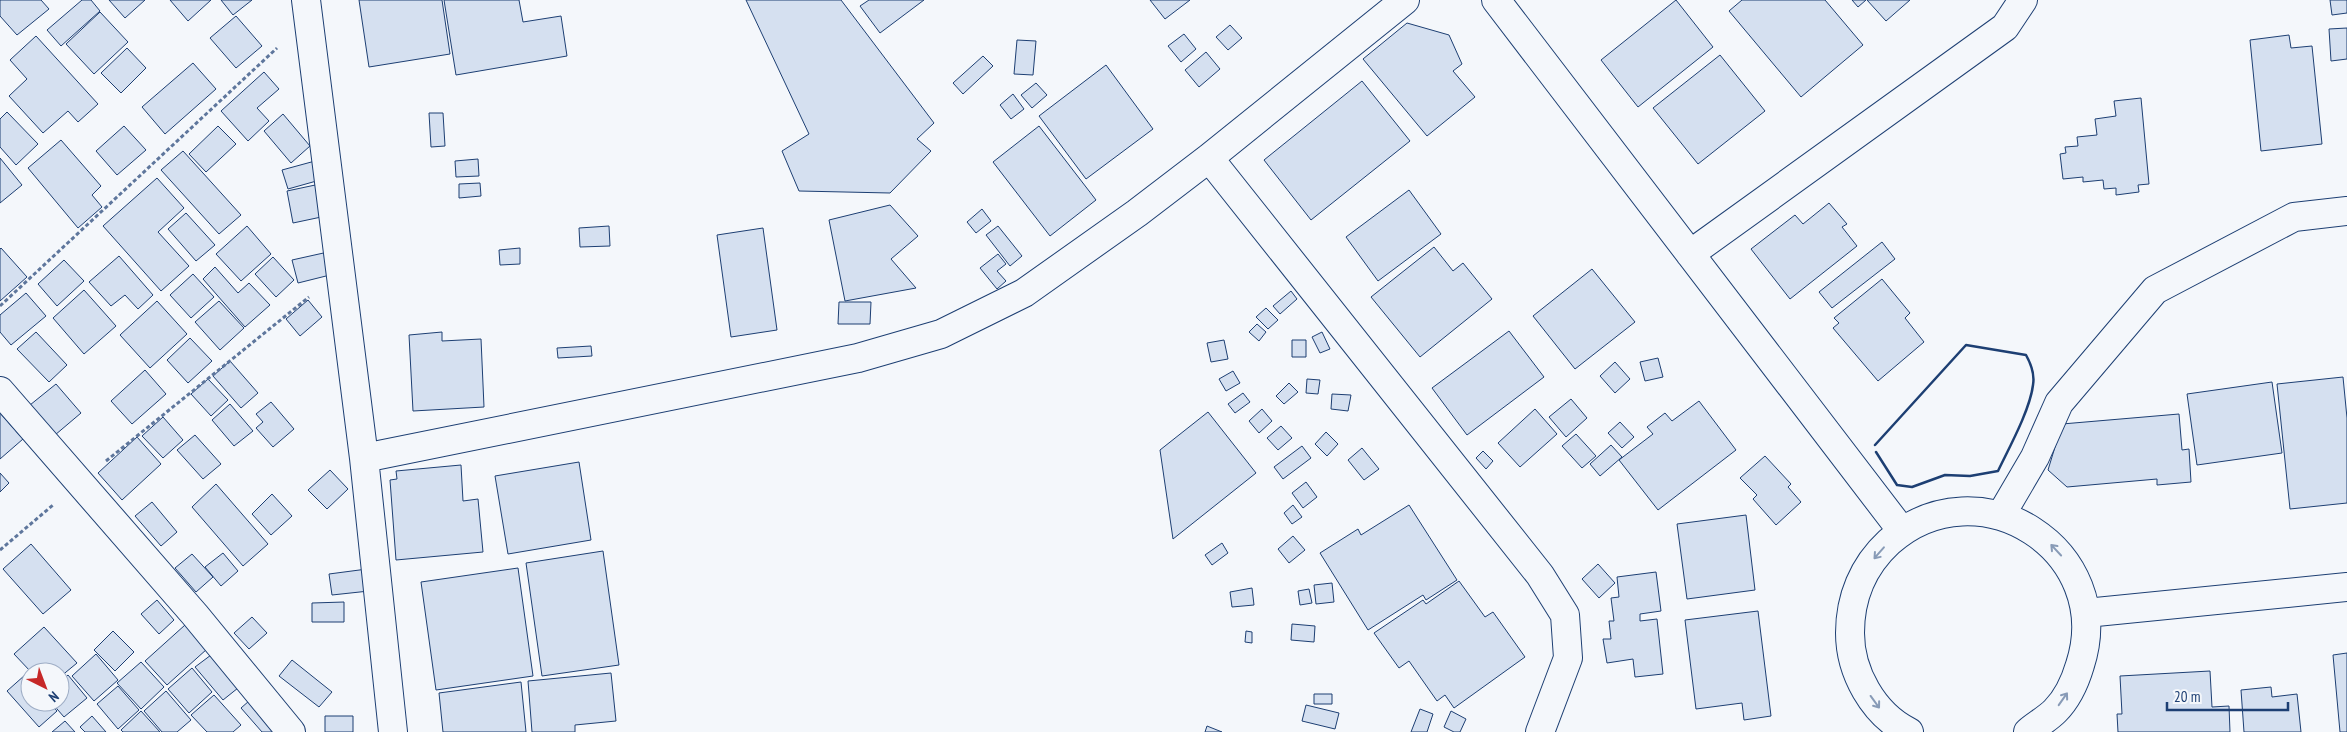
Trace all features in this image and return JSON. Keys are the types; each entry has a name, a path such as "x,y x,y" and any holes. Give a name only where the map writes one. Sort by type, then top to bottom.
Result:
{"street":[{"path":"364,458 858,358 941,334 1024,293 1137,213 1209,158 1406,0"},
{"path":"1496,0 1902,531"},
{"path":"1690,254 2006,27 2023,0"},
{"path":"307,9 364,458 394,732"},
{"path":"1209,158 1540,575 1565,615 1568,658 1540,732"},
{"path":"2001,515 2035,457 2058,404 2155,290 2294,216 2347,211"},
{"path":"0,391 195,614 291,732"},
{"path":"1903,731 1876,706 1859,678 1850,646 1850,613 1860,582 1877,553 1902,531 1932,516 1967,510 2001,515 2032,529 2058,551 2077,580 2086,613 2086,648 2075,682 2055,711 2028,732"},
{"path":"2086,613 2347,587"}],"path":[{"path":"0,306 307,9"},
{"path":"0,550 80,482 340,272"}],"building":[{"path":"0,0 41,0 49,9 17,35 0,16"},
{"path":"82,0 91,0 100,11 61,46 47,30"},
{"path":"109,0 145,0 125,18"},
{"path":"170,0 211,0 188,21"},
{"path":"221,0 252,0 233,15"},
{"path":"359,0 442,0 450,54 369,67"},
{"path":"444,0 519,0 523,22 561,16 567,56 456,75"},
{"path":"746,0 841,0 934,123 917,139 931,151 890,193 799,191 782,151 809,134"},
{"path":"869,0 924,0 880,33 860,6"},
{"path":"1150,0 1190,0 1165,19"},
{"path":"1676,0 1713,47 1638,107 1601,60"},
{"path":"1742,0 1825,0 1863,45 1801,97 1729,11"},
{"path":"1852,0 1866,0 1858,7"},
{"path":"1867,0 1910,0 1886,21"},
{"path":"2330,0 2347,0 2347,13 2332,15"},
{"path":"100,12 128,42 94,74 66,44"},
{"path":"236,16 262,46 236,68 210,38"},
{"path":"1407,23 1449,35 1462,64 1453,71 1475,97 1427,136 1363,59"},
{"path":"1230,25 1242,38 1228,50 1216,37"},
{"path":"2347,28 2347,59 2331,61 2329,29"},
{"path":"1184,34 1196,49 1181,62 1168,46"},
{"path":"2289,35 2291,48 2312,46 2322,144 2261,151 2250,40"},
{"path":"36,36 98,104 78,122 68,111 43,133 9,96 27,79 10,60"},
{"path":"1017,40 1036,41 1033,75 1014,74"},
{"path":"127,48 146,68 121,93 101,73"},
{"path":"1206,52 1220,69 1199,87 1185,70"},
{"path":"1720,55 1765,111 1698,164 1653,108"},
{"path":"983,56 993,66 963,94 953,83"},
{"path":"193,63 216,89 165,134 142,107"},
{"path":"1106,65 1153,129 1086,179 1039,116"},
{"path":"264,72 279,89 257,108 269,121 248,141 221,111"},
{"path":"1362,81 1410,141 1311,220 1264,160"},
{"path":"1036,83 1047,95 1032,108 1021,95"},
{"path":"1013,94 1024,109 1011,119 1000,105"},
{"path":"2141,98 2149,184 2138,185 2139,192 2116,195 2116,188 2104,189 2103,180 2083,182 2083,177 2063,179 2060,154 2066,153 2065,147 2078,146 2077,137 2097,135 2095,119 2116,116 2114,101"},
{"path":"7,112 38,144 16,165 0,147 0,119"},
{"path":"429,113 443,113 445,146 431,147"},
{"path":"283,114 310,146 291,163 264,131"},
{"path":"124,126 146,150 117,175 96,151"},
{"path":"218,126 236,144 206,172 189,154"},
{"path":"1039,126 1096,200 1050,236 993,162"},
{"path":"61,140 101,186 92,195 102,207 78,228 28,168"},
{"path":"183,151 241,215 219,234 161,170"},
{"path":"0,158 22,185 0,203"},
{"path":"478,159 479,176 456,177 455,161"},
{"path":"315,161 320,180 288,189 282,170"},
{"path":"157,178 184,208 158,232 189,266 161,291 103,226"},
{"path":"480,183 481,196 459,198 459,184"},
{"path":"320,184 326,216 293,223 287,191"},
{"path":"1409,190 1441,234 1378,281 1346,237"},
{"path":"1829,203 1847,224 1842,227 1857,246 1790,299 1751,249 1795,215 1803,224"},
{"path":"890,205 918,236 891,259 916,288 845,301 829,220"},
{"path":"982,209 991,221 976,233 967,222"},
{"path":"186,213 215,245 196,261 168,229"},
{"path":"247,226 271,254 241,281 216,254"},
{"path":"609,226 610,246 580,247 579,228"},
{"path":"998,226 1022,256 1010,266 986,235"},
{"path":"763,228 777,330 731,337 717,235"},
{"path":"1882,242 1895,259 1832,308 1819,292"},
{"path":"1434,247 1453,271 1463,263 1492,299 1420,357 1371,297"},
{"path":"520,248 520,264 500,265 499,250"},
{"path":"0,249 27,277 0,301"},
{"path":"328,252 334,274 298,283 292,260"},
{"path":"998,254 1006,264 997,271 1006,281 997,289 980,268"},
{"path":"119,256 153,295 138,309 125,295 111,306 89,282"},
{"path":"273,257 294,280 276,297 255,274"},
{"path":"64,260 84,281 57,306 38,284"},
{"path":"215,267 238,293 249,283 270,305 245,327 203,279"},
{"path":"1592,269 1635,322 1575,369 1533,316"},
{"path":"193,274 214,297 191,318 170,295"},
{"path":"1882,279 1910,313 1905,318 1924,342 1878,381 1833,328 1839,323 1834,318"},
{"path":"84,290 116,326 84,354 53,318"},
{"path":"1291,291 1297,299 1280,314 1273,306"},
{"path":"26,293 46,316 11,345 0,332 0,315"},
{"path":"308,300 322,317 300,336 286,319"},
{"path":"157,301 187,334 150,368 120,335"},
{"path":"219,301 244,328 220,350 195,322"},
{"path":"839,302 871,302 870,324 838,324"},
{"path":"1266,308 1278,320 1268,329 1256,317"},
{"path":"1257,324 1266,332 1259,341 1249,332"},
{"path":"1509,331 1544,377 1467,435 1432,388"},
{"path":"36,332 67,365 49,382 17,349"},
{"path":"442,332 442,341 481,339 484,407 413,411 409,335"},
{"path":"1322,332 1330,349 1320,353 1312,337"},
{"path":"190,338 212,361 188,383 167,360"},
{"path":"1224,340 1228,359 1211,362 1207,343"},
{"path":"1292,340 1306,340 1306,357 1292,357"},
{"path":"591,346 592,356 558,358 557,348"},
{"path":"1658,358 1663,377 1645,381 1640,362"},
{"path":"230,361 258,393 241,408 213,376"},
{"path":"1615,362 1630,379 1615,393 1600,376"},
{"path":"145,370 166,394 132,424 111,401"},
{"path":"1233,371 1240,383 1226,391 1219,379"},
{"path":"2343,377 2347,418 2347,503 2290,509 2277,384"},
{"path":"208,379 228,400 211,416 191,394"},
{"path":"1307,379 1320,380 1318,394 1306,393"},
{"path":"2272,382 2282,453 2197,465 2187,394"},
{"path":"1289,383 1298,392 1284,404 1276,396"},
{"path":"56,384 81,413 55,435 30,405"},
{"path":"1243,393 1250,402 1235,413 1228,404"},
{"path":"1332,394 1351,395 1348,411 1331,409"},
{"path":"1571,399 1587,418 1566,437 1549,417"},
{"path":"1699,401 1736,450 1658,510 1619,460 1653,434 1647,427 1665,413 1672,421"},
{"path":"271,402 294,429 273,447 256,428 263,422 256,414"},
{"path":"230,404 253,431 234,446 212,420"},
{"path":"1262,409 1272,421 1259,433 1249,421"},
{"path":"1535,409 1557,434 1520,467 1498,443"},
{"path":"1208,412 1256,473 1173,539 1160,450"},
{"path":"0,413 23,439 0,459"},
{"path":"2179,414 2182,450 2189,449 2191,482 2157,485 2157,479 2067,487 2048,470 2062,424"},
{"path":"163,417 183,440 163,458 142,436"},
{"path":"1620,422 1634,437 1622,448 1608,433"},
{"path":"1281,426 1292,438 1278,450 1267,438"},
{"path":"1326,432 1338,444 1327,456 1315,444"},
{"path":"1576,434 1596,456 1582,468 1562,446"},
{"path":"195,435 221,464 203,479 177,450"},
{"path":"137,437 161,464 122,500 98,473"},
{"path":"1611,445 1622,457 1600,476 1590,464"},
{"path":"1302,446 1311,458 1283,479 1274,467"},
{"path":"1362,448 1379,469 1364,480 1348,460"},
{"path":"1483,451 1493,461 1486,469 1476,458"},
{"path":"1765,456 1791,484 1788,487 1801,502 1776,525 1753,499 1757,495 1740,478"},
{"path":"579,462 591,540 508,554 495,476"},
{"path":"461,465 463,501 478,499 483,552 396,560 390,480 397,479 396,471"},
{"path":"330,470 348,489 327,509 308,490"},
{"path":"0,473 9,483 0,492"},
{"path":"1306,482 1317,497 1303,508 1292,493"},
{"path":"216,484 268,544 243,566 192,507"},
{"path":"272,494 292,516 271,535 252,514"},
{"path":"152,502 177,532 161,546 135,516"},
{"path":"1293,505 1302,517 1292,524 1284,513"},
{"path":"1409,505 1457,580 1426,600 1423,595 1368,630 1320,553 1358,529 1361,535"},
{"path":"1746,515 1755,590 1687,599 1677,524"},
{"path":"1293,536 1305,550 1289,563 1278,549"},
{"path":"1222,543 1228,553 1212,565 1205,555"},
{"path":"31,544 71,590 43,614 3,569"},
{"path":"603,551 619,665 542,676 526,563"},
{"path":"223,553 238,571 221,586 205,567"},
{"path":"192,554 213,577 196,592 175,568"},
{"path":"1598,564 1615,583 1599,598 1582,579"},
{"path":"518,568 533,676 436,690 421,582"},
{"path":"367,569 369,591 332,595 329,574"},
{"path":"1656,572 1661,611 1640,614 1640,621 1657,619 1663,674 1635,677 1633,659 1607,663 1603,639 1611,639 1609,621 1614,621 1611,598 1619,597 1617,577"},
{"path":"1459,581 1485,617 1493,612 1525,657 1454,708 1445,695 1437,701 1409,661 1399,668 1374,633 1423,600 1426,604"},
{"path":"1332,583 1334,602 1316,604 1314,585"},
{"path":"1252,588 1254,605 1232,607 1230,592"},
{"path":"1309,589 1312,603 1300,605 1298,591"},
{"path":"157,600 174,620 159,634 141,614"},
{"path":"344,602 344,622 312,622 312,603"},
{"path":"1758,611 1771,716 1744,720 1742,703 1696,709 1685,620"},
{"path":"252,617 267,633 249,649 234,633"},
{"path":"1292,624 1315,626 1314,642 1291,640"},
{"path":"185,625 207,649 167,685 145,661"},
{"path":"44,627 77,663 70,669 70,662 22,662 14,654"},
{"path":"113,631 134,652 115,671 94,650"},
{"path":"1246,631 1252,632 1252,643 1245,642"},
{"path":"2347,653 2347,732 2340,732 2333,655"},
{"path":"96,654 118,680 94,701 72,676"},
{"path":"211,655 238,688 223,700 195,667"},
{"path":"292,660 332,692 319,707 279,676"},
{"path":"141,662 164,687 141,709 117,683"},
{"path":"192,668 212,692 189,713 168,689"},
{"path":"2210,671 2212,707 2229,706 2230,732 2118,732 2117,714 2122,714 2120,676"},
{"path":"611,673 616,721 575,725 575,732 532,732 528,681"},
{"path":"70,677 87,698 64,717 60,712 70,712"},
{"path":"20,679 20,706 7,691"},
{"path":"521,682 526,732 443,732 439,693"},
{"path":"118,686 139,710 118,729 97,704"},
{"path":"2271,687 2272,697 2297,694 2301,732 2244,732 2241,690"},
{"path":"166,691 191,720 177,732 162,732 144,711"},
{"path":"1314,694 1332,694 1332,704 1314,704"},
{"path":"214,695 241,725 233,732 207,732 191,715"},
{"path":"249,701 277,732 262,732 241,708"},
{"path":"1306,705 1339,713 1335,729 1302,721"},
{"path":"1420,709 1433,714 1427,732 1411,732"},
{"path":"141,711 160,732 123,732 121,730"},
{"path":"1451,711 1466,719 1460,732 1454,732 1444,727"},
{"path":"26,712 56,712 39,727"},
{"path":"92,716 106,732 85,732 80,727"},
{"path":"325,716 353,716 353,732 325,732"},
{"path":"65,721 75,732 52,732"},
{"path":"1207,726 1222,732 1205,732"}],"wall":[{"path":"1875,445 1966,345 2026,355 2033,373 2031,395 2028,406 1998,471 1970,476 1945,475 1912,487 1897,485 1876,452"}]}
